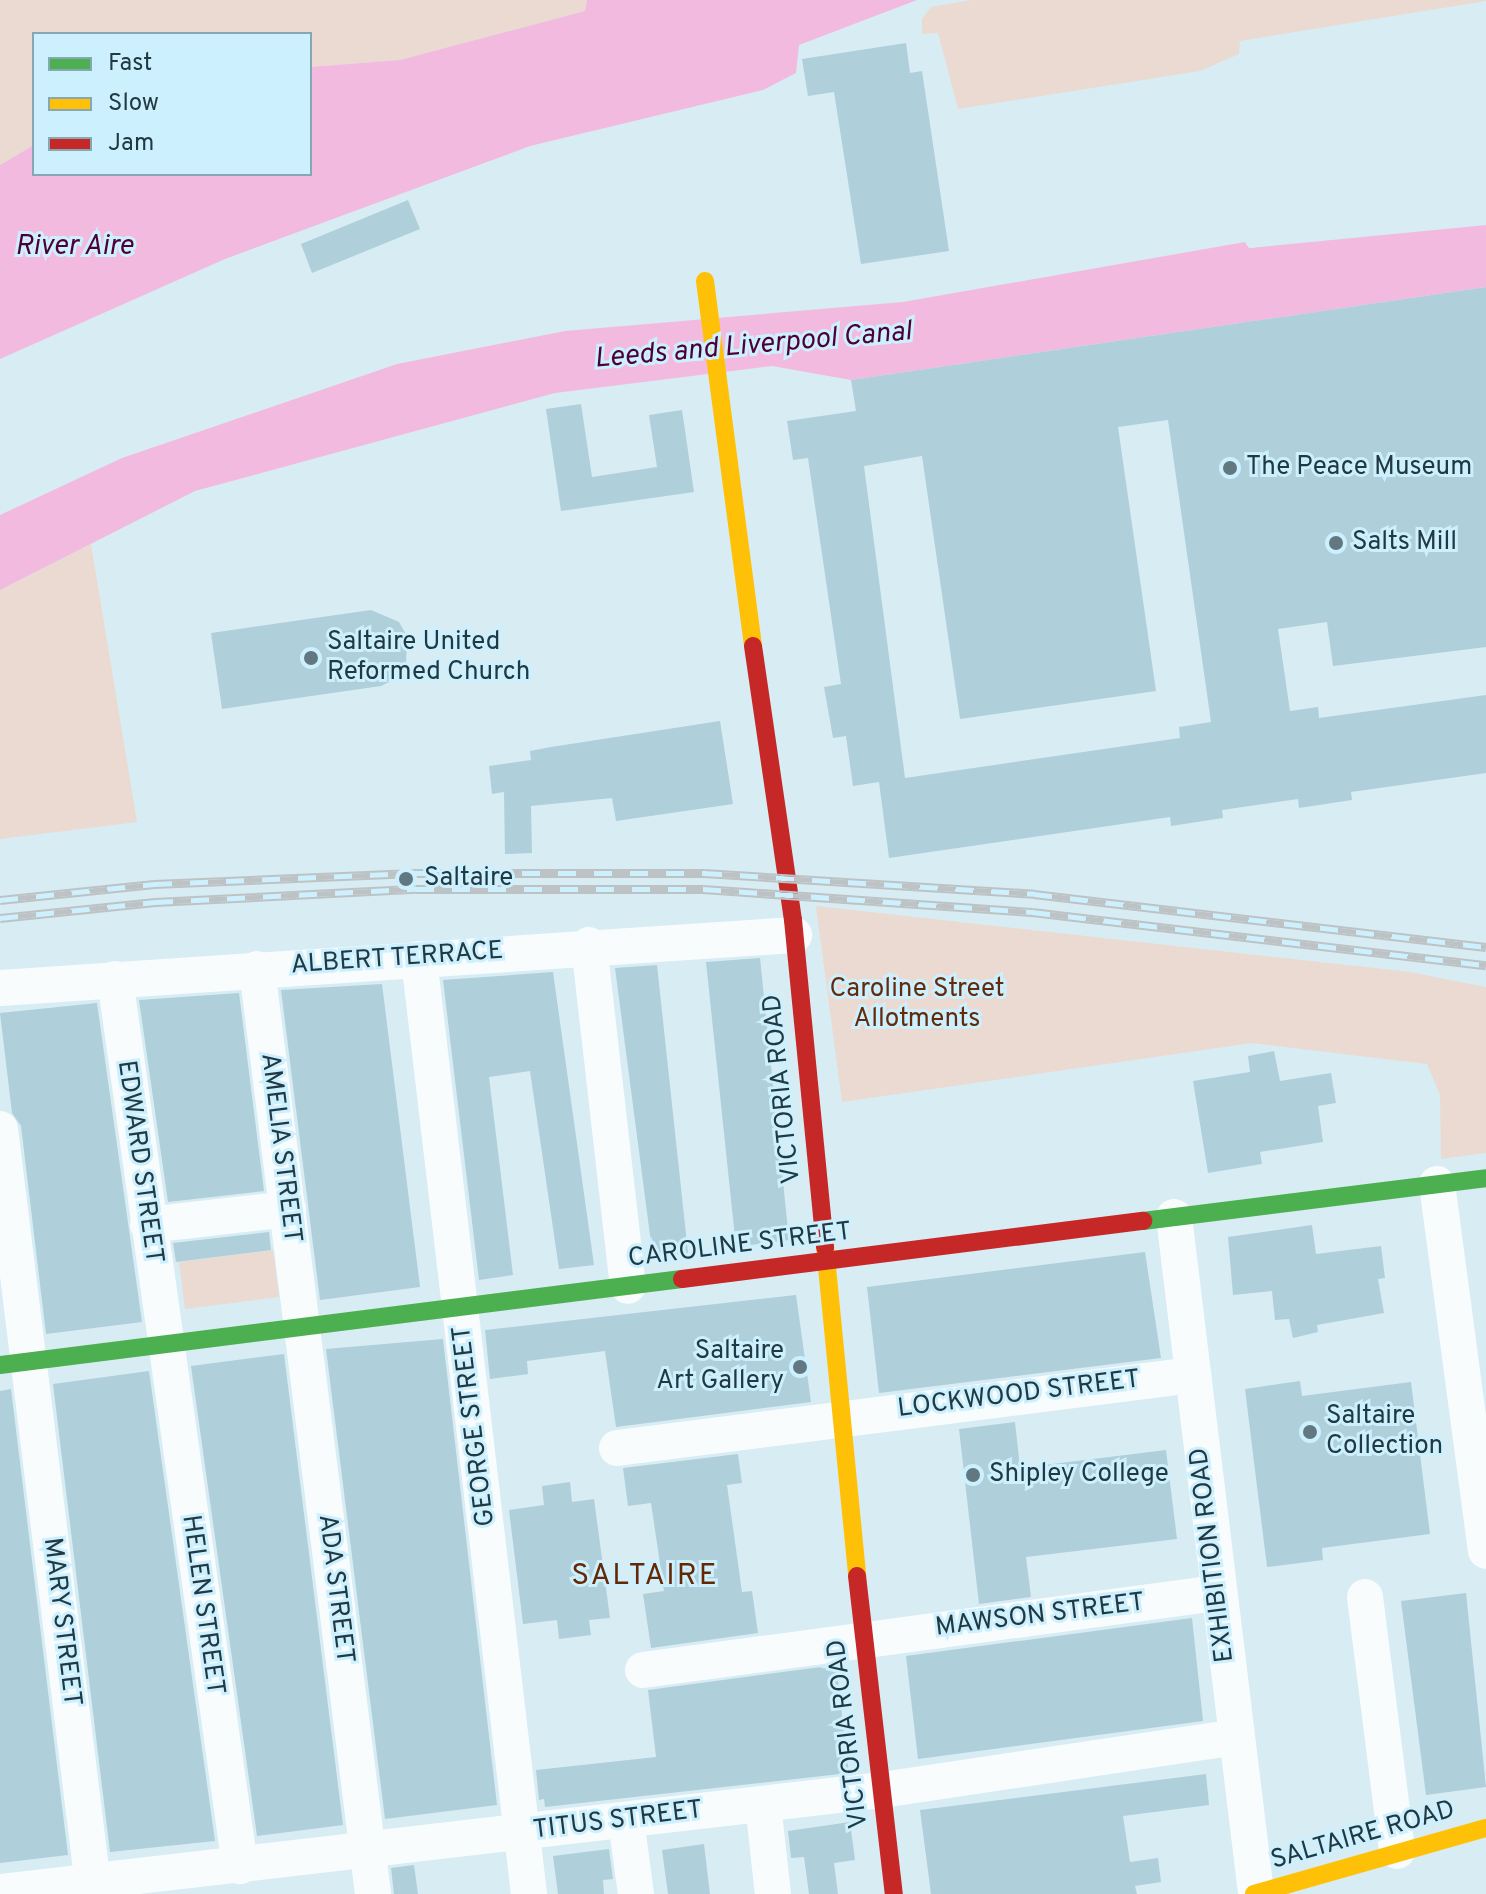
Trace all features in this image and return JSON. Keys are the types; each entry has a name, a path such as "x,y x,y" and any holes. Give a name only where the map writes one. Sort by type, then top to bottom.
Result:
{"street":[{"name":"VICTORIA ROAD","path":"706,288 718,410 781,827 793,927 844,1415 863,1639 894,1894"},
{"name":"ALBERT TERRACE","path":"0,988 419,959 793,927"},
{"path":"589,945 628,1286"},
{"name":"GEORGE STREET","path":"419,959 529,1894"},
{"name":"AMELIA STREET","path":"257,969 303,1327"},
{"name":"EDWARD STREET","path":"115,979 164,1345"},
{"name":"MARY STREET","path":"0,1129 14,1364 94,1888"},
{"name":"CAROLINE STREET","path":"14,1364 1486,1178"},
{"path":"1437,1184 1486,1551"},
{"path":"148,1225 288,1209"},
{"name":"EXHIBITION ROAD","path":"1174,1217 1255,1894"},
{"name":"ADA STREET","path":"303,1327 373,1894"},
{"name":"HELEN STREET","path":"164,1345 240,1866"},
{"name":"LOCKWOOD STREET","path":"617,1448 844,1415 1193,1375"},
{"name":"MAWSON STREET","path":"643,1670 1217,1593"},
{"path":"1365,1597 1397,1851"},
{"name":"TITUS STREET","path":"0,1892 94,1888 240,1866 882,1790 1235,1737"},
{"path":"763,1804 773,1894"},
{"path":"626,1820 636,1894"},
{"name":"SALTAIRE ROAD","path":"1255,1894 1486,1828"}],"green space":[{"path":"0,0 587,0 585,11 400,60 312,67 312,32 32,32 32,146 0,165"},
{"path":"971,0 1486,1 1240,41 1239,54 1200,71 958,109 938,33 922,34 922,19 931,7"},
{"path":"91,544 137,822 0,839 0,590"},
{"name":"Caroline Street Allotments","path":"816,906 1410,972 1486,987 1486,1153 1441,1159 1440,1095 1427,1064 1252,1043 842,1102"},
{"path":"273,1250 279,1297 185,1309 179,1262"}],"water":[{"name":"River Aire","path":"587,0 917,0 799,45 796,73 763,90 530,146 225,259 0,359 0,165 32,146 32,176 312,176 312,67 400,60 585,11"},
{"name":"Leeds and Liverpool Canal","path":"1486,225 1486,287 851,380 772,366 555,393 195,491 0,590 0,515 122,458 397,364 565,331 903,302 1245,242 1249,248"}],"pier":[{"path":"1486,221 1249,248 1245,242 1251,244"}],"building":[{"path":"906,43 910,73 922,71 949,251 861,264 834,92 808,96 802,59"},
{"path":"408,200 420,229 312,273 301,244"},
{"name":"Salts Mill","path":"1486,287 1486,647 1333,666 1327,622 1278,629 1290,711 1318,707 1319,718 1486,695 1486,773 1351,792 1352,800 1299,808 1298,799 1222,810 1223,818 1171,826 1170,817 889,858 879,782 853,786 846,736 833,738 824,687 841,684 808,458 793,460 787,421 856,411 851,380","holes":["1168,420 1211,722 1179,727 1180,738 905,778 864,466 922,456 960,719 1156,691 1118,427"]},
{"path":"581,404 592,477 657,467 649,415 682,410 694,492 561,511 546,409"},
{"name":"Saltaire United Reformed Church","path":"371,610 399,622 407,636 406,665 395,679 381,686 222,709 211,633"},
{"path":"720,721 733,804 616,821 612,798 531,806 532,853 505,854 504,792 492,794 489,766 531,760 530,751"},
{"path":"760,958 789,1240 736,1247 706,962"},
{"path":"657,965 688,1253 653,1258 615,968"},
{"path":"553,972 594,1265 559,1269 530,1071 489,1077 513,1275 479,1280 443,980"},
{"path":"382,984 420,1287 320,1300 281,990"},
{"path":"239,993 264,1191 168,1202 139,1000"},
{"path":"97,1003 142,1322 46,1334 21,1126 12,1113 0,1013"},
{"path":"1274,1051 1280,1081 1331,1073 1336,1103 1318,1106 1323,1142 1260,1152 1262,1164 1208,1173 1193,1081 1250,1072 1248,1056"},
{"path":"1312,1225 1316,1254 1381,1246 1385,1278 1378,1279 1384,1313 1317,1325 1318,1332 1293,1338 1289,1319 1275,1320 1272,1291 1233,1295 1228,1237"},
{"path":"269,1232 271,1250 176,1262 173,1243"},
{"path":"1145,1252 1161,1358 879,1393 867,1287"},
{"path":"796,1295 811,1402 616,1427 605,1351 527,1361 528,1374 490,1379 485,1330"},
{"path":"443,1339 497,1805 385,1819 326,1349"},
{"path":"284,1354 343,1825 257,1836 191,1366"},
{"path":"149,1371 215,1841 110,1852 53,1384"},
{"path":"1300,1381 1302,1396 1411,1382 1430,1534 1322,1548 1323,1560 1267,1567 1245,1389"},
{"path":"11,1389 68,1855 0,1863 0,1391"},
{"path":"1015,1422 1020,1468 1166,1450 1177,1539 1026,1557 1031,1597 979,1604 959,1429"},
{"path":"738,1454 742,1483 727,1485 742,1592 752,1591 758,1633 651,1648 643,1594 664,1591 651,1503 628,1506 623,1468"},
{"path":"570,1482 572,1502 594,1499 610,1618 589,1620 591,1635 559,1639 557,1620 523,1624 509,1510 544,1505 542,1486"},
{"path":"1466,1593 1486,1787 1426,1795 1401,1601"},
{"path":"1192,1618 1203,1721 918,1759 906,1656"},
{"path":"836,1665 849,1773 545,1807 544,1799 539,1800 536,1770 656,1757 648,1690"},
{"path":"1206,1774 1209,1805 1123,1816 1130,1862 1158,1858 1161,1882 1135,1886 1137,1894 931,1894 920,1810"},
{"path":"850,1822 855,1860 834,1863 838,1894 809,1894 804,1857 791,1858 788,1831"},
{"path":"704,1844 710,1894 668,1894 662,1850"},
{"path":"609,1849 613,1879 603,1880 604,1894 558,1894 553,1856"},
{"path":"414,1865 418,1894 394,1894 391,1868"}],"railway":[{"path":"0,900 154,884 414,873 704,873 1034,894 1486,947"},
{"path":"0,918 155,902 416,889 703,889 1032,912 1486,965"}],"traffic: fast":[{"path":"1143,1221 1486,1178"},
{"path":"0,1365 682,1279"}],"traffic: slow":[{"path":"705,281 753,646"},
{"path":"825,1247 857,1576"},
{"path":"1254,1894 1486,1828"}],"traffic: jam":[{"path":"753,646 793,920 825,1247"},
{"path":"682,1279 1143,1221"},
{"path":"857,1576 894,1894"}],"place":[{"name":"The Peace Museum","path":"1230,468"},
{"name":"Salts Mill","path":"1336,543"},
{"name":"Saltaire United Reformed Church","path":"311,658"},
{"name":"Saltaire","path":"406,879"},
{"name":"Saltaire Art Gallery","path":"800,1367"},
{"name":"Saltaire Collection","path":"1310,1432"},
{"name":"Shipley College","path":"973,1475"}],"district":[{"name":"SALTAIRE","path":"645,1577"}]}
